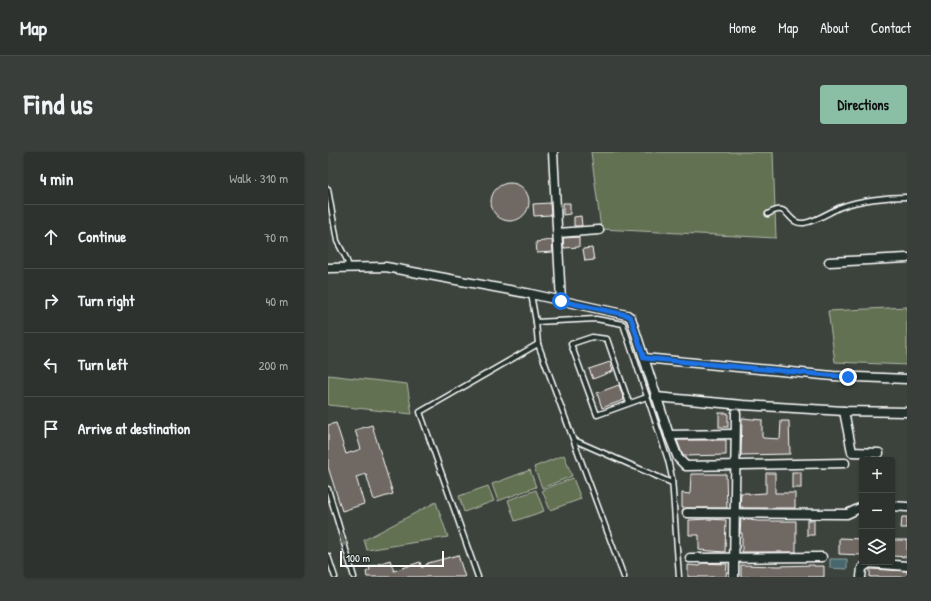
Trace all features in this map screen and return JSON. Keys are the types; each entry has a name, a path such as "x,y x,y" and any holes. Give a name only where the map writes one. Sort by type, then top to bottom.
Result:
{"street":[{"path":"553,152 561,301"},
{"path":"558,233 599,230"},
{"path":"829,262 907,258"},
{"path":"328,268 386,267 531,294 627,315 631,318 669,436 678,458 686,466 845,463"},
{"path":"644,358 833,376 907,379"},
{"path":"656,397 743,405 844,411 907,412"},
{"path":"844,411 852,452 879,453"},
{"path":"734,577 736,413"},
{"path":"669,436 736,434"},
{"path":"895,506 907,507"},
{"path":"687,513 847,514 859,508"},
{"path":"690,558 822,557"},
{"path":"861,577 862,568 869,564 907,566"}],"lane":[{"path":"328,189 337,241 346,258 349,268"},
{"path":"768,214 774,210 781,209 798,223 806,223 854,203 907,198"},
{"path":"531,294 538,344 624,577"},
{"path":"536,322 596,319 623,324 668,460 672,483 679,577"},
{"path":"629,403 606,339 592,337 571,344 597,415 647,397"},
{"path":"478,577 420,412 538,344"},
{"path":"574,440 672,483"},
{"path":"328,489 354,577"},
{"path":"328,556 335,577"}],"green space":[{"path":"591,152 773,152 776,238 601,229"},
{"path":"907,307 907,365 835,362 828,311"},
{"path":"328,375 407,384 412,414 328,405"},
{"path":"564,455 572,476 542,488 534,467"},
{"path":"530,470 536,487 498,501 492,484"},
{"path":"573,478 581,499 550,510 542,490"},
{"path":"488,486 494,501 464,512 459,496"},
{"path":"536,490 544,511 515,521 508,500"},
{"path":"436,502 448,537 367,550 364,540"}],"water":[{"path":"830,559 847,559 847,569 830,568"}],"building":[{"path":"510,183 520,186 526,192 529,202 526,212 520,218 510,221 500,218 494,212 491,202 494,192 500,186"},
{"path":"550,203 551,215 534,216 533,204"},
{"path":"563,203 570,203 570,214 563,215"},
{"path":"581,216 582,226 574,226 574,217"},
{"path":"579,237 579,247 564,248 563,238"},
{"path":"552,240 553,252 537,253 536,242"},
{"path":"592,248 594,260 585,261 583,249"},
{"path":"610,362 613,371 593,379 589,369"},
{"path":"619,385 624,400 602,408 597,393"},
{"path":"719,413 728,413 728,427 719,427"},
{"path":"742,418 762,420 763,438 780,439 781,421 789,421 790,454 741,455"},
{"path":"336,423 346,454 361,449 355,430 372,425 393,494 374,500 366,474 356,477 364,504 342,511 328,467 328,425"},
{"path":"677,440 726,440 726,455 683,456"},
{"path":"792,472 801,472 801,488 792,488"},
{"path":"766,473 775,473 775,493 795,493 795,508 740,507 741,493 766,493"},
{"path":"691,474 726,474 727,508 682,508 682,493 690,494"},
{"path":"902,517 907,517 907,528 901,528"},
{"path":"741,519 758,521 796,521 796,552 742,552 742,533 740,533"},
{"path":"689,520 726,520 725,552 699,550 699,535 689,535"},
{"path":"807,520 814,520 814,535 807,535"},
{"path":"839,538 859,539 859,555 839,554"},
{"path":"895,540 907,540 907,557 895,556"},
{"path":"458,555 465,577 367,577 366,572 370,570 369,567 390,560 394,571 420,562 422,568 428,563"},
{"path":"700,563 727,564 726,577 688,577 688,565 700,566"},
{"path":"741,565 824,566 824,577 741,577"},
{"path":"870,569 907,571 907,577 870,577"}],"route":[{"path":"561,301 627,315 631,318 644,358 848,377"}]}
